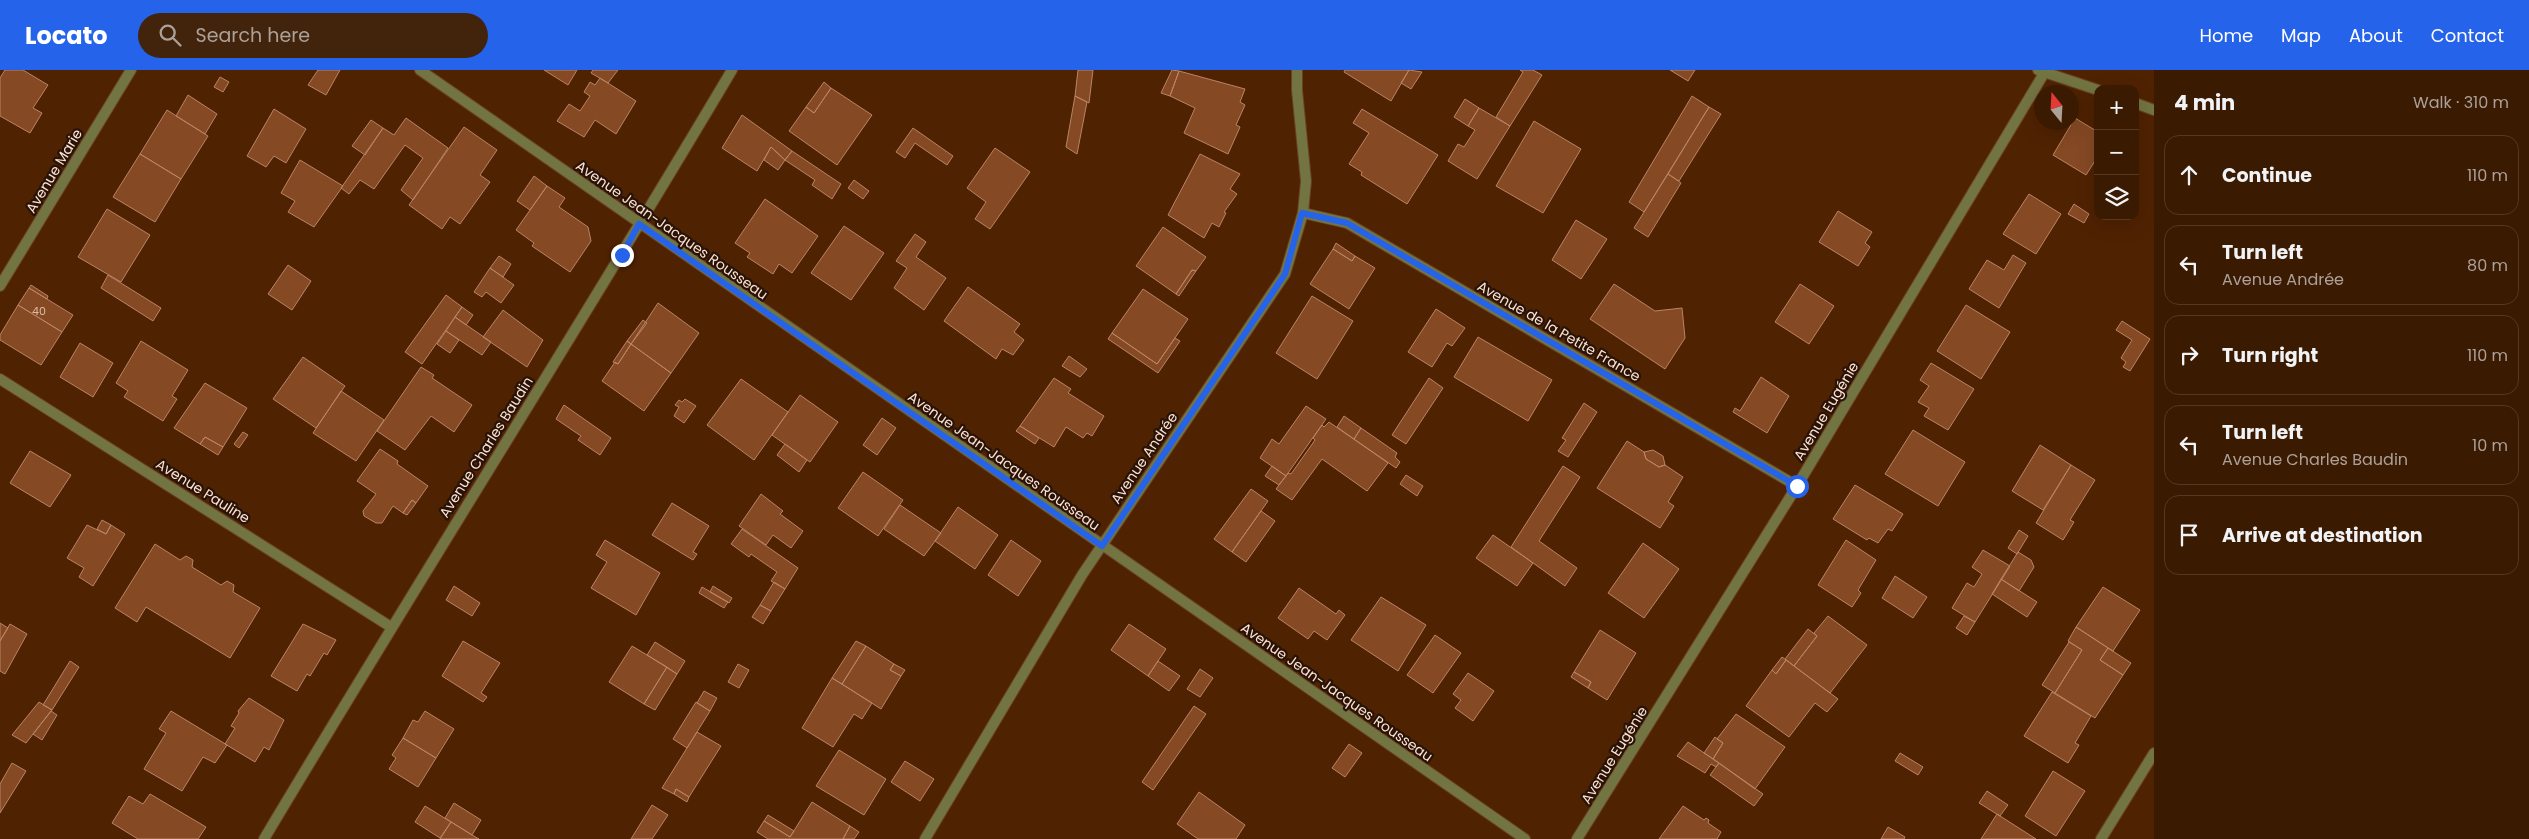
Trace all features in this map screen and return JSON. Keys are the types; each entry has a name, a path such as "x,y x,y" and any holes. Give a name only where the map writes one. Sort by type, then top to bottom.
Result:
{"street":[{"name":"Avenue Marie","path":"0,286 131,70"},
{"name":"Avenue Jean-Jacques Rousseau","path":"420,70 1525,839"},
{"name":"Avenue Charles Baudin","path":"264,839 391,627 732,70"},
{"name":"Avenue Andrée","path":"925,839 1082,575 1285,274 1302,213 1306,181 1296,90 1297,70"},
{"path":"2043,71 2094,89"},
{"name":"Avenue Eugénie","path":"1578,839 1797,486 2043,71"},
{"path":"2139,104 2154,110"},
{"name":"Avenue de la Petite France","path":"1302,213 1347,223 1797,486"},
{"name":"Avenue Pauline","path":"0,379 391,627"},
{"path":"2101,839 2154,753"}],"building":[{"path":"5,70 23,70 48,85 33,108 42,113 30,133 0,116 0,78"},
{"path":"318,70 340,70 326,95 308,85"},
{"path":"544,70 577,70 568,85"},
{"path":"593,70 618,70 608,83 591,73"},
{"path":"1078,70 1093,70 1089,103 1075,96"},
{"path":"1172,70 1179,71 1170,96 1161,93"},
{"path":"1345,70 1409,70 1391,101 1344,72"},
{"path":"1409,70 1422,72 1411,89 1401,83"},
{"path":"1520,70 1533,70 1542,75 1510,126 1496,117 1523,72"},
{"path":"1670,70 1695,70 1688,81"},
{"path":"1179,71 1245,89 1240,102 1245,105 1236,125 1240,127 1228,154 1184,133 1195,108 1170,96"},
{"path":"220,77 229,82 223,92 214,87"},
{"path":"600,78 636,101 616,134 595,120 584,137 557,121 569,104 580,111 590,96 584,92 590,82 595,85"},
{"path":"824,82 831,88 814,113 806,107"},
{"path":"831,88 872,115 837,165 789,131 806,107 814,113"},
{"path":"188,95 217,114 205,134 176,116"},
{"path":"1075,96 1087,102 1077,154 1066,147"},
{"path":"1692,96 1709,107 1644,212 1629,202"},
{"path":"1465,99 1479,108 1468,126 1454,117"},
{"path":"1709,107 1721,114 1679,181 1668,174"},
{"path":"1479,108 1510,126 1477,179 1448,161 1458,144 1464,147 1475,130 1468,126"},
{"path":"274,109 306,129 286,163 274,156 266,167 247,156"},
{"path":"1362,109 1438,155 1407,204 1361,175 1362,172 1349,164 1369,133 1353,123"},
{"path":"167,110 208,136 181,179 140,154"},
{"path":"742,115 792,151 785,160 771,147 757,171 722,148"},
{"path":"406,118 448,148 413,200 401,190 423,158 405,145 374,189 360,180 349,194 341,188 383,128 394,135"},
{"path":"371,120 383,128 365,155 352,146"},
{"path":"2079,120 2094,130 2094,162 2086,175 2053,155 2068,130 2079,130"},
{"path":"1534,121 1581,149 1543,213 1496,186"},
{"path":"464,127 497,150 480,175 490,182 460,224 450,217 442,229 409,205"},
{"path":"913,128 953,156 947,165 915,143 905,158 896,152"},
{"path":"771,147 785,160 778,170 764,160"},
{"path":"995,148 1030,172 990,229 975,219 986,202 967,188"},
{"path":"792,151 841,184 832,199 812,185 815,180 785,160"},
{"path":"140,154 181,179 155,222 113,197"},
{"path":"1200,154 1240,174 1230,189 1237,194 1224,212 1226,213 1219,227 1212,223 1204,238 1168,215"},
{"path":"300,160 343,186 314,227 288,212 295,201 281,193"},
{"path":"1668,174 1681,183 1648,237 1634,228"},
{"path":"534,176 547,186 530,210 517,201"},
{"path":"854,180 869,191 863,199 848,188"},
{"path":"547,186 565,198 559,207 588,227 591,241 570,272 532,246 534,243 516,230"},
{"path":"2029,194 2061,214 2036,254 2003,234"},
{"path":"765,199 818,236 792,273 779,264 773,274 747,257 750,253 735,243"},
{"path":"2074,204 2089,214 2084,223 2068,214"},
{"path":"107,209 150,235 121,282 78,257"},
{"path":"1838,211 1872,232 1865,243 1870,247 1858,266 1819,242"},
{"path":"1576,220 1607,239 1581,279 1552,260"},
{"path":"844,226 884,253 851,300 811,273"},
{"path":"1163,227 1206,257 1196,271 1192,270 1176,294 1136,266"},
{"path":"915,234 926,242 916,257 946,278 924,310 894,288 907,268 896,261"},
{"path":"1336,243 1355,256 1352,261 1333,249"},
{"path":"1333,249 1352,261 1355,256 1375,268 1349,309 1310,284"},
{"path":"2013,255 2026,263 1999,308 1969,289 1987,260 2004,270"},
{"path":"499,256 511,264 503,277 490,268"},
{"path":"288,265 311,281 292,310 268,294"},
{"path":"490,268 514,285 501,303 486,292 482,297 474,292"},
{"path":"1192,270 1196,271 1179,296 1176,294"},
{"path":"108,275 161,308 153,321 101,288"},
{"path":"1614,284 1655,311 1682,308 1685,338 1665,369 1590,319"},
{"path":"1800,284 1834,306 1809,344 1775,322"},
{"path":"31,285 48,296 47,299 29,288"},
{"path":"968,287 1020,324 1014,332 1024,340 1013,355 1002,349 996,359 944,321"},
{"path":"29,288 73,315 62,332 18,305"},
{"path":"1143,289 1188,319 1157,364 1112,333"},
{"path":"446,295 462,307 422,364 405,352"},
{"path":"1312,296 1353,321 1317,379 1276,353"},
{"path":"658,303 699,333 671,373 631,344"},
{"path":"18,305 62,332 41,365 0,340 0,335"},
{"path":"1966,305 2010,332 1981,379 1937,351"},
{"path":"462,307 473,315 466,325 455,317"},
{"path":"1436,309 1465,328 1452,346 1447,343 1432,367 1408,352"},
{"path":"503,310 543,340 527,367 483,337"},
{"path":"455,317 491,342 482,355 446,331"},
{"path":"643,320 647,323 631,344 627,341"},
{"path":"2122,321 2150,339 2130,371 2123,367 2126,362 2121,358 2132,340 2116,330"},
{"path":"446,331 459,340 450,353 437,344"},
{"path":"1112,333 1157,364 1175,338 1180,341 1158,373 1108,339"},
{"path":"1478,337 1552,380 1528,421 1454,377"},
{"path":"141,341 188,370 172,396 177,399 163,421 124,397 128,391 116,383"},
{"path":"627,341 631,344 618,364 613,362"},
{"path":"80,343 113,363 93,397 60,377"},
{"path":"631,344 671,373 644,411 602,381 615,362 618,364"},
{"path":"1069,356 1087,369 1080,377 1062,366"},
{"path":"303,357 345,386 316,428 273,399"},
{"path":"1931,363 1974,389 1948,430 1924,416 1929,408 1918,402 1929,386 1920,380"},
{"path":"421,367 434,375 432,378 472,405 454,432 431,416 405,450 377,431"},
{"path":"1761,377 1789,396 1767,433 1733,412 1735,408 1740,411"},
{"path":"1054,378 1071,389 1068,393 1104,416 1092,436 1087,433 1083,438 1066,427 1054,447 1020,426"},
{"path":"1429,378 1443,388 1406,444 1392,435"},
{"path":"741,379 788,412 754,460 707,425"},
{"path":"205,383 247,408 223,447 205,437 200,444 174,428"},
{"path":"341,391 384,420 356,461 313,433"},
{"path":"800,395 838,422 810,462 772,435"},
{"path":"685,399 696,406 684,423 674,416 679,407 675,405 679,400 682,402"},
{"path":"1584,403 1597,412 1568,457 1558,451 1566,440 1562,438"},
{"path":"564,405 611,438 600,455 578,440 581,436 556,419"},
{"path":"1306,406 1326,419 1286,476 1260,458 1272,439 1279,444"},
{"path":"1344,416 1361,428 1354,439 1337,427"},
{"path":"882,418 896,428 877,455 863,445"},
{"path":"1329,422 1388,463 1367,491 1322,459 1292,500 1276,489 1288,473 1291,474 1315,440 1313,438 1322,425 1324,427"},
{"path":"1020,426 1039,438 1035,444 1016,431"},
{"path":"1361,428 1397,453 1395,457 1400,462 1396,468 1354,439"},
{"path":"1913,430 1965,462 1938,506 1885,474"},
{"path":"243,432 248,435 239,448 234,444"},
{"path":"205,437 223,447 218,455 200,444"},
{"path":"1627,441 1644,452 1646,459 1659,467 1665,465 1683,477 1668,502 1674,506 1660,528 1597,488"},
{"path":"785,444 807,460 799,472 777,455"},
{"path":"2040,445 2071,465 2043,510 2012,491"},
{"path":"380,449 398,461 397,464 428,486 416,503 412,500 403,513 393,506 382,523 376,523 364,516 363,511 376,494 357,481"},
{"path":"1653,450 1663,456 1665,465 1659,467 1646,459 1644,452"},
{"path":"30,451 71,475 50,507 10,483"},
{"path":"2071,465 2095,480 2070,520 2074,522 2063,540 2036,523"},
{"path":"1272,466 1286,476 1279,485 1265,476"},
{"path":"1563,466 1580,477 1539,541 1577,568 1565,586 1511,547"},
{"path":"863,472 903,500 878,536 838,508"},
{"path":"1406,475 1423,486 1417,496 1400,484"},
{"path":"1855,485 1903,514 1892,531 1888,529 1878,543 1869,538 1867,540 1833,519"},
{"path":"1251,489 1268,501 1232,552 1214,539"},
{"path":"761,494 783,511 780,514 803,531 791,548 773,535 766,545 739,526"},
{"path":"412,500 416,503 407,515 403,513"},
{"path":"672,503 709,526 693,552 697,554 693,560 652,535"},
{"path":"900,505 941,533 924,556 884,529"},
{"path":"958,507 998,535 975,569 935,541"},
{"path":"1261,511 1275,521 1246,562 1232,552"},
{"path":"102,520 111,525 106,534 97,529"},
{"path":"87,525 106,534 111,525 125,534 93,586 79,577 84,568 67,558"},
{"path":"742,529 798,568 785,589 771,581 777,572 751,554 749,557 731,544"},
{"path":"2019,530 2028,536 2017,554 2008,548"},
{"path":"1493,535 1533,563 1517,586 1476,558"},
{"path":"605,540 660,573 636,615 591,588 607,562 596,555"},
{"path":"1011,540 1041,561 1018,596 988,575"},
{"path":"1846,540 1876,560 1858,590 1861,593 1852,607 1818,585"},
{"path":"1643,543 1679,569 1644,618 1608,593"},
{"path":"155,544 180,560 186,556 193,560 192,567 221,585 227,581 234,585 233,592 260,608 230,658 146,607 137,622 115,608"},
{"path":"1983,550 2010,566 1975,622 1952,608 1967,583 1974,587 1982,574 1972,567"},
{"path":"2018,552 2031,560 2034,567 2019,591 2001,579"},
{"path":"1895,576 1927,597 1913,618 1882,598"},
{"path":"2001,579 2037,602 2027,617 1992,594"},
{"path":"774,582 785,589 771,611 760,605"},
{"path":"454,586 480,603 472,616 446,600"},
{"path":"713,586 732,598 729,603 710,592"},
{"path":"702,587 728,602 724,608 699,593"},
{"path":"2103,587 2140,610 2113,651 2076,627"},
{"path":"1299,588 1336,614 1339,610 1345,615 1327,640 1314,631 1308,639 1278,618"},
{"path":"1381,597 1426,625 1398,671 1351,640"},
{"path":"760,605 771,611 763,624 752,617"},
{"path":"1828,616 1867,645 1830,693 1794,666 1817,636 1814,633"},
{"path":"1964,616 1975,622 1967,635 1956,628"},
{"path":"0,623 8,628 0,641"},
{"path":"10,624 27,634 5,674 0,671 0,641"},
{"path":"303,624 336,640 327,655 324,653 310,676 307,674 297,691 271,676"},
{"path":"1129,624 1166,649 1148,676 1111,650"},
{"path":"2076,627 2108,648 2100,660 2123,675 2095,718 2055,693 2082,650 2068,641"},
{"path":"1808,629 1817,636 1794,666 1785,659"},
{"path":"1600,630 1636,653 1607,700 1588,688 1591,682 1574,672"},
{"path":"1435,635 1461,653 1433,693 1407,675"},
{"path":"463,641 500,663 481,693 487,697 483,702 442,676"},
{"path":"856,641 866,646 842,684 832,678"},
{"path":"655,642 685,661 677,674 647,655"},
{"path":"2069,642 2082,650 2055,693 2042,685"},
{"path":"632,646 667,667 644,704 609,682"},
{"path":"866,646 894,664 890,670 901,676 881,709 842,684"},
{"path":"2108,648 2131,663 2123,675 2100,660"},
{"path":"1782,657 1786,660 1776,674 1772,670"},
{"path":"1786,660 1838,699 1827,712 1815,703 1789,737 1746,706 1772,670 1776,674"},
{"path":"70,661 79,667 52,710 43,705"},
{"path":"1158,661 1180,676 1169,691 1148,676"},
{"path":"738,664 749,670 739,688 728,682"},
{"path":"894,664 905,670 901,676 890,670"},
{"path":"667,667 677,674 655,710 644,704"},
{"path":"1200,669 1213,678 1200,697 1187,689"},
{"path":"1574,672 1591,682 1588,688 1571,677"},
{"path":"1468,673 1494,691 1473,721 1455,708 1461,700 1453,694"},
{"path":"832,678 872,703 862,719 854,714 833,747 802,728"},
{"path":"704,691 717,698 710,711 697,703"},
{"path":"2052,692 2091,716 2075,743 2079,745 2068,763 2024,736"},
{"path":"249,698 284,720 269,750 264,747 255,762 225,744 235,728 231,726 239,713 238,711"},
{"path":"39,702 52,710 26,743 12,735"},
{"path":"696,702 710,711 687,748 673,739"},
{"path":"1194,706 1206,714 1153,790 1142,782"},
{"path":"51,711 57,715 42,740 33,734"},
{"path":"171,711 227,745 215,763 203,757 182,791 144,769 166,733 159,729"},
{"path":"425,711 454,729 436,758 403,738 413,720 418,722"},
{"path":"1736,714 1785,747 1755,789 1713,759 1723,743 1717,739"},
{"path":"697,732 721,746 689,797 676,789 674,794 662,788"},
{"path":"1715,737 1723,743 1713,759 1704,753"},
{"path":"403,738 436,758 418,787 389,769 396,758 392,755"},
{"path":"1688,742 1719,763 1716,767 1711,764 1705,773 1677,756"},
{"path":"1349,744 1362,753 1345,777 1332,768"},
{"path":"839,750 886,779 864,815 816,786"},
{"path":"1900,753 1923,767 1918,775 1895,761"},
{"path":"905,761 934,779 920,801 891,782"},
{"path":"12,763 26,771 0,813 0,784"},
{"path":"1719,763 1763,794 1754,806 1710,775"},
{"path":"2053,771 2085,791 2056,836 2025,816"},
{"path":"676,789 689,797 687,802 674,794"},
{"path":"1987,791 2008,805 2000,816 1979,803"},
{"path":"1199,792 1245,825 1236,839 1198,839 1177,824"},
{"path":"150,794 206,827 198,839 138,839 112,823 129,796 143,804"},
{"path":"812,802 850,826 843,839 768,839 757,832 764,821 790,837"},
{"path":"454,803 481,820 472,835 445,818"},
{"path":"652,805 668,815 652,839 631,839"},
{"path":"425,806 451,822 440,838 415,822"},
{"path":"1683,806 1704,820 1706,818 1709,820 1708,823 1721,832 1717,839 1659,839"},
{"path":"1997,814 2000,816 2036,839 1981,839"},
{"path":"768,815 794,831 790,837 764,821"},
{"path":"451,822 472,835 479,839 440,839"},
{"path":"850,826 859,832 854,839 843,839"},
{"path":"1888,827 1905,837 1904,839 1881,839"}],"route":[{"path":"622,255 639,224 1102,546 1285,274 1302,213 1347,223 1797,486"}]}
